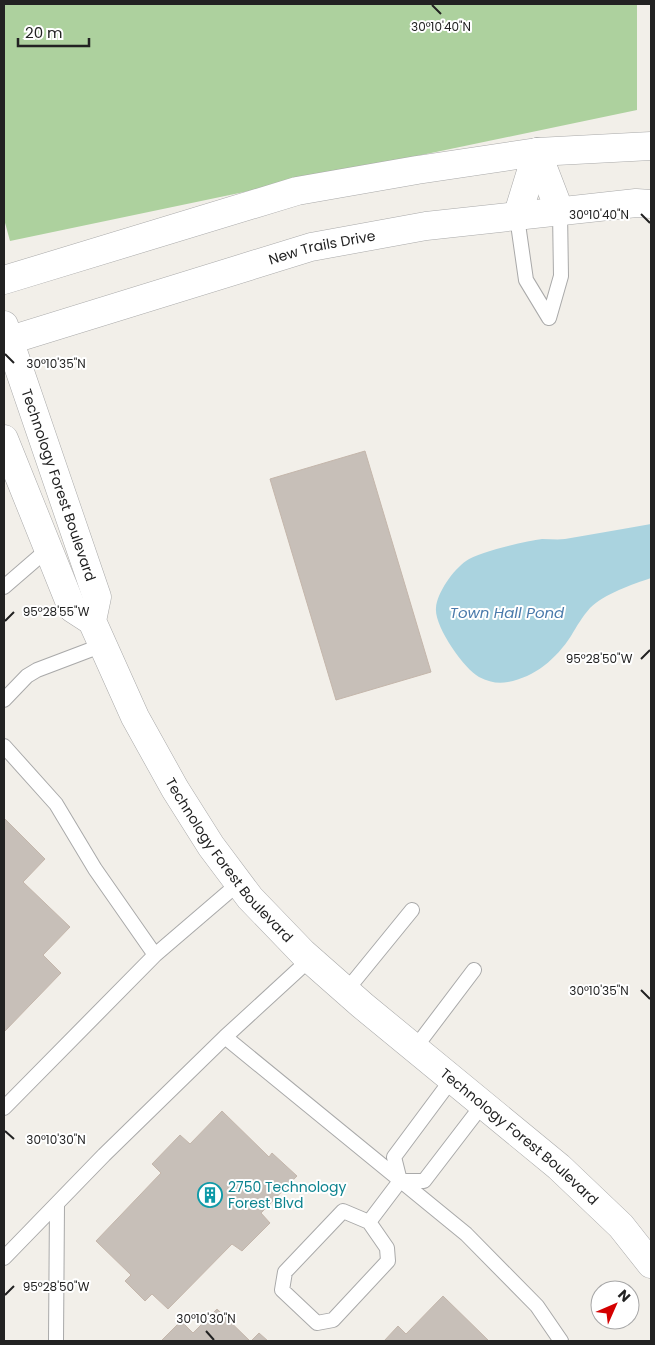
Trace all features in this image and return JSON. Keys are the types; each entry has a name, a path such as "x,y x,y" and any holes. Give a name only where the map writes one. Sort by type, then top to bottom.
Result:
{"street":[{"path":"4,280 297,191 536,152 651,146"},
{"path":"536,152 560,212"},
{"path":"517,216 536,152"},
{"name":"New Trails Drive","path":"5,336 311,247 426,226 651,204"},
{"name":"Technology Forest Boulevard","path":"5,336 22,376 97,597 97,633 135,717 175,790 211,846 250,898 310,959 566,1174 621,1226 651,1264"},
{"path":"4,439 72,608 97,633"}],"lane":[{"path":"517,216 526,280 549,318 561,276 560,212"},
{"path":"4,587 48,549"},
{"path":"4,700 27,676 97,633"},
{"path":"4,746 56,804 95,869 155,955"},
{"path":"4,1108 155,955 239,883"},
{"path":"346,991 412,910"},
{"path":"4,1258 225,1037 310,959"},
{"path":"415,1048 474,970"},
{"path":"225,1037 466,1234 537,1306 561,1341"},
{"path":"400,1181 394,1157 452,1079"},
{"path":"400,1181 424,1181 483,1104"},
{"path":"369,1222 400,1181"},
{"path":"56,1204 56,1341"},
{"path":"343,1211 369,1222 387,1248 388,1261 333,1320 317,1323 282,1290 285,1272 343,1211"}],"green space":[{"path":"4,4 637,4 637,110 10,241 4,219"}],"water":[{"name":"Town Hall Pond","path":"651,524 651,578 619,590 596,603 584,615 559,652 544,666 527,676 518,680 497,683 479,677 458,656 445,636 437,616 437,602 447,582 466,561 502,547 535,540 565,539"}],"building":[{"path":"365,451 431,672 336,700 270,479"},
{"path":"4,818 45,859 23,882 70,927 43,955 61,973 4,1032"},
{"name":"2750 Technology Forest Blvd","path":"222,1111 269,1157 272,1153 297,1176 261,1213 270,1223 242,1251 232,1244 168,1309 152,1294 145,1301 125,1281 131,1275 96,1241 161,1173 152,1164 180,1135 190,1144"},
{"path":"443,1296 489,1341 384,1341 398,1326 406,1334"},
{"path":"217,1309 250,1341 161,1341 181,1321 193,1333"},
{"path":"259,1333 268,1341 251,1341"}],"place":[{"name":"2750 Technology Forest Blvd","path":"210,1195"}]}
